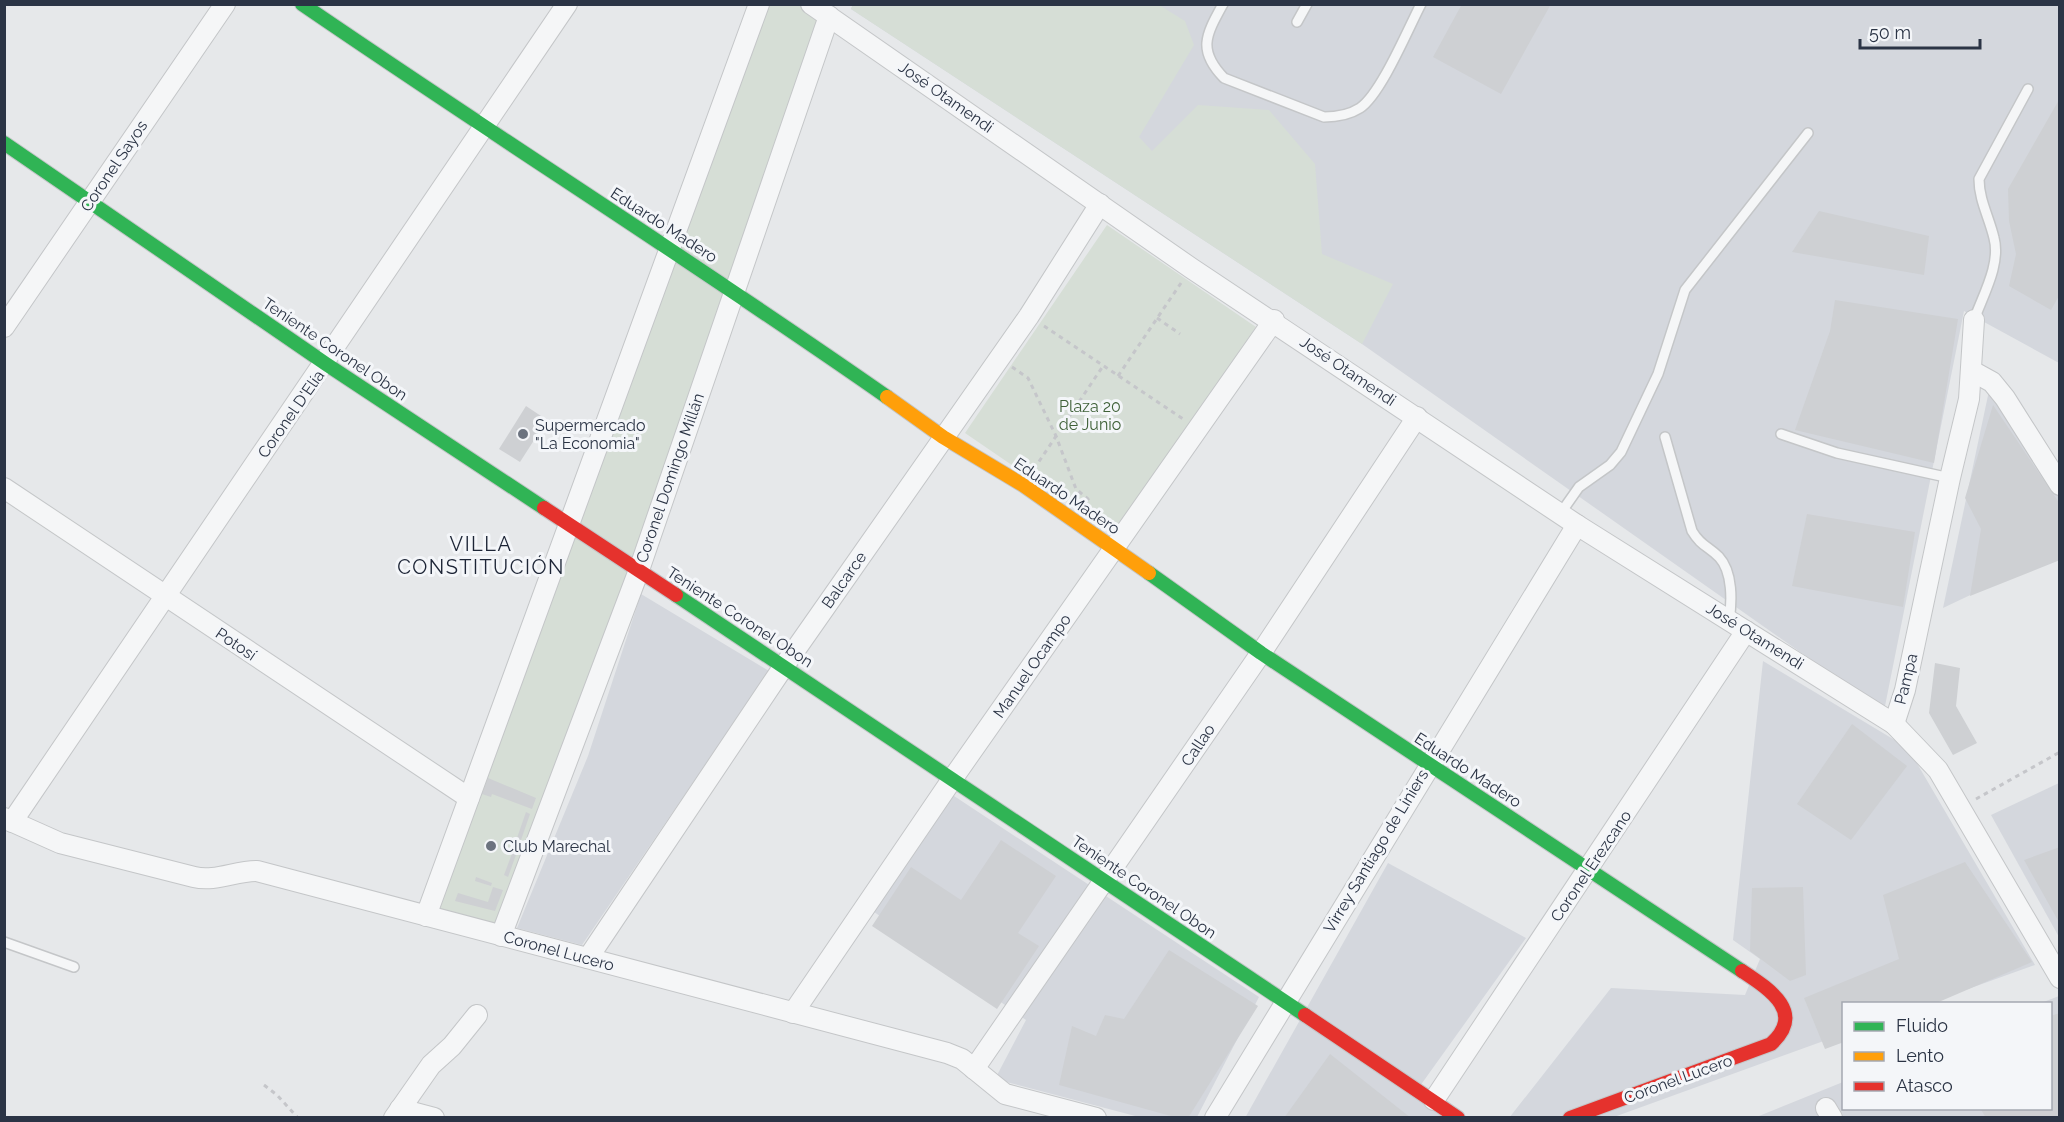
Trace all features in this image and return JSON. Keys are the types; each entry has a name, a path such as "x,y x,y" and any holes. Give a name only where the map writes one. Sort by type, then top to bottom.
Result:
{"street":[{"name":"Coronel Sayos","path":"4,327 225,4"},
{"name":"Eduardo Madero","path":"302,4 482,127 734,290 943,437 1023,485 1262,653 1771,990 1780,1002 1786,1018 1783,1035"},
{"name":"Coronel D'Elía","path":"8,820 326,364 482,127 567,4"},
{"path":"426,916 759,4"},
{"name":"José Otamendi","path":"811,4 1191,267 1569,519 1894,724"},
{"name":"Coronel Domingo Millán","path":"501,936 639,570 830,16"},
{"name":"Teniente Coronel Obon","path":"4,143 326,364 953,778 1286,1000 1458,1118"},
{"name":"Balcarce","path":"588,958 784,666 1029,315 1100,204"},
{"name":"Pampa","path":"1974,320 1969,399 1905,690 1894,724 1938,770 2060,978"},
{"name":"Manuel Ocampo","path":"793,1013 953,778 1274,321"},
{"path":"1972,371 1992,382 2005,398 2060,485"},
{"name":"Callao","path":"974,1069 1262,653 1417,417"},
{"name":"Potosí","path":"4,488 469,798"},
{"name":"Virrey Santiago de Liniers","path":"1215,1118 1429,764 1569,519"},
{"name":"Coronel Erezcano","path":"1434,1100 1589,868 1737,626"},
{"name":"Coronel Lucero","path":"8,820 60,843 194,877 204,879 239,871 257,871 947,1053 974,1069 1005,1094 1096,1118"},
{"path":"434,1118 397,1113 431,1065 452,1046 477,1015"},
{"name":"Coronel Lucero","path":"1570,1118 1717,1066 1771,1044 1783,1035"}],"lane":[{"path":"1223,4 1206,40 1207,53 1212,65 1224,78 1324,117 1349,114 1366,103 1421,4"},
{"path":"1297,22 1307,4"},
{"path":"1974,320 1996,257 1995,240 1979,194 1979,179 2028,89"},
{"path":"1569,519 1579,487 1610,465 1621,452 1658,374 1684,290 1808,133"},
{"path":"1781,434 1837,453 1950,478"},
{"path":"1665,437 1692,531 1700,544 1719,557 1725,569 1737,626"},
{"path":"4,942 74,967"}],"path":[{"path":"1118,376 1191,267"},
{"path":"1029,315 1197,429"},
{"path":"1157,318 1180,334"},
{"path":"998,358 1028,378 1056,436 1076,489 1088,499 1092,509"},
{"path":"1023,485 1103,366"},
{"path":"1961,807 2031,766 2060,752"},
{"path":"264,1085 298,1118"}],"shaded area":[{"path":"853,4 2059,5 2059,363 1964,311 1884,711 1362,344 851,9"},
{"path":"1990,386 2059,488 2059,553 1943,608"},
{"path":"641,594 769,671 582,945 517,928 588,756"},
{"path":"1763,661 1908,748 2035,965 1932,1002 1842,1002 1842,1034 1614,1117 1509,1118 1611,988 1745,995 1760,959 1733,940"},
{"path":"2059,783 2059,937 1991,815"},
{"path":"948,792 1259,997 1197,1117 1139,1117 995,1079 1026,1020 870,909"},
{"path":"1388,863 1526,938 1420,1086 1455,1117 1245,1118"},
{"path":"2059,996 2059,1117 1754,1118 1842,1082 1842,1110 2052,1110 2052,1002 2044,1002"}],"green space":[{"path":"853,4 1159,5 1185,21 1194,45 1139,137 1152,151 1198,105 1269,110 1315,164 1322,254 1393,284 1362,344 851,9"},
{"path":"759,5 811,5 829,16 501,936 426,916"},
{"name":"Plaza 20 de Junio","path":"1107,225 1256,327 1114,535 965,433"}],"building":[{"path":"1462,4 1551,4 1501,94 1433,57"},
{"path":"2060,98 2060,294 2051,310 2009,286 2016,254 2009,221 2008,189"},
{"path":"1819,211 1929,236 1924,275 1792,252"},
{"path":"1835,300 1958,319 1934,463 1795,430 1830,331"},
{"path":"1993,405 2060,504 2060,560 1970,596 1981,529 1965,498"},
{"name":"Supermercado \"La Economia\"","path":"526,406 547,420 520,462 499,449"},
{"path":"1807,514 1915,532 1903,607 1792,586"},
{"path":"1935,663 1960,668 1956,706 1977,743 1953,755 1929,713"},
{"path":"1852,724 1907,766 1851,840 1797,804"},
{"path":"488,778 536,798 532,809 492,794 491,797 482,794"},
{"path":"526,812 530,814 521,840 517,838"},
{"path":"1001,840 1056,876 1018,933 1039,946 997,1009 872,926 911,867 961,900"},
{"path":"2060,847 2060,924 2024,860"},
{"path":"513,851 517,852 508,877 504,875"},
{"path":"1965,862 2032,962 1939,1002 1842,1002 1842,1043 1825,1049 1804,998 1899,959 1883,895"},
{"path":"476,877 492,883 491,886 475,881"},
{"path":"493,887 503,890 495,911 455,901 458,893 488,902"},
{"path":"1803,887 1806,975 1790,981 1750,951 1752,888"},
{"path":"1169,950 1258,1006 1188,1118 1178,1118 1059,1085 1072,1026 1096,1036 1105,1015 1124,1019"},
{"path":"2060,1013 2060,1118 1986,1118 1981,1110 2052,1110 2052,1015"},
{"path":"1330,1054 1411,1118 1284,1118"}],"traffic: fast":[{"path":"302,4 887,397"},
{"path":"4,143 326,364 544,508"},
{"path":"1149,573 1261,653 1742,971"},
{"path":"676,595 1305,1015"}],"traffic: slow":[{"path":"887,397 943,437 1023,485 1149,573"}],"traffic: jam":[{"path":"544,508 676,595"},
{"path":"1570,1118 1771,1044 1781,1032 1785,1022 1784,1012 1780,1002 1772,994 1742,971"},
{"path":"1305,1015 1458,1118"}],"place":[{"name":"Supermercado \"La Economia\"","path":"523,434"},
{"name":"Club Marechal","path":"491,846"}],"district":[{"name":"VILLA CONSTITUCIÓN","path":"481,556"}]}
